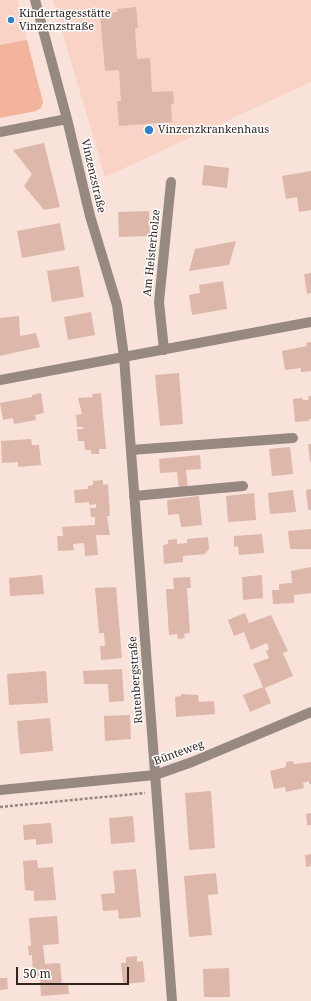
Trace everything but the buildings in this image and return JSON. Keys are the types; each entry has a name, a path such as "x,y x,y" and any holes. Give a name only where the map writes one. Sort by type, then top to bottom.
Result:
{"street":[{"name":"Vinzenzstraße","path":"35,0 67,119 90,216 117,305 124,357"},
{"path":"0,132 67,119"},
{"name":"Am Heisterholze","path":"164,350 158,302 171,182"},
{"path":"0,380 311,322"},
{"name":"Rutenbergstraße","path":"124,357 172,1001"},
{"path":"131,450 293,438"},
{"path":"134,496 243,486"},
{"name":"Bünteweg","path":"0,790 155,774 192,762 311,712"}],"path":[{"path":"0,807 147,793 156,790"}],"shaded area":[{"name":"Kindertagesstätte Vinzenzstraße","path":"0,0 18,0 27,40 0,45"},
{"name":"Vinzenzkrankenhaus","path":"53,0 311,0 311,82 105,177"},
{"path":"27,40 43,102 41,108 36,111 0,118 0,45"}],"place":[{"name":"Kindertagesstätte Vinzenzstraße","path":"11,20"},
{"name":"Vinzenzkrankenhaus","path":"149,130"}]}
